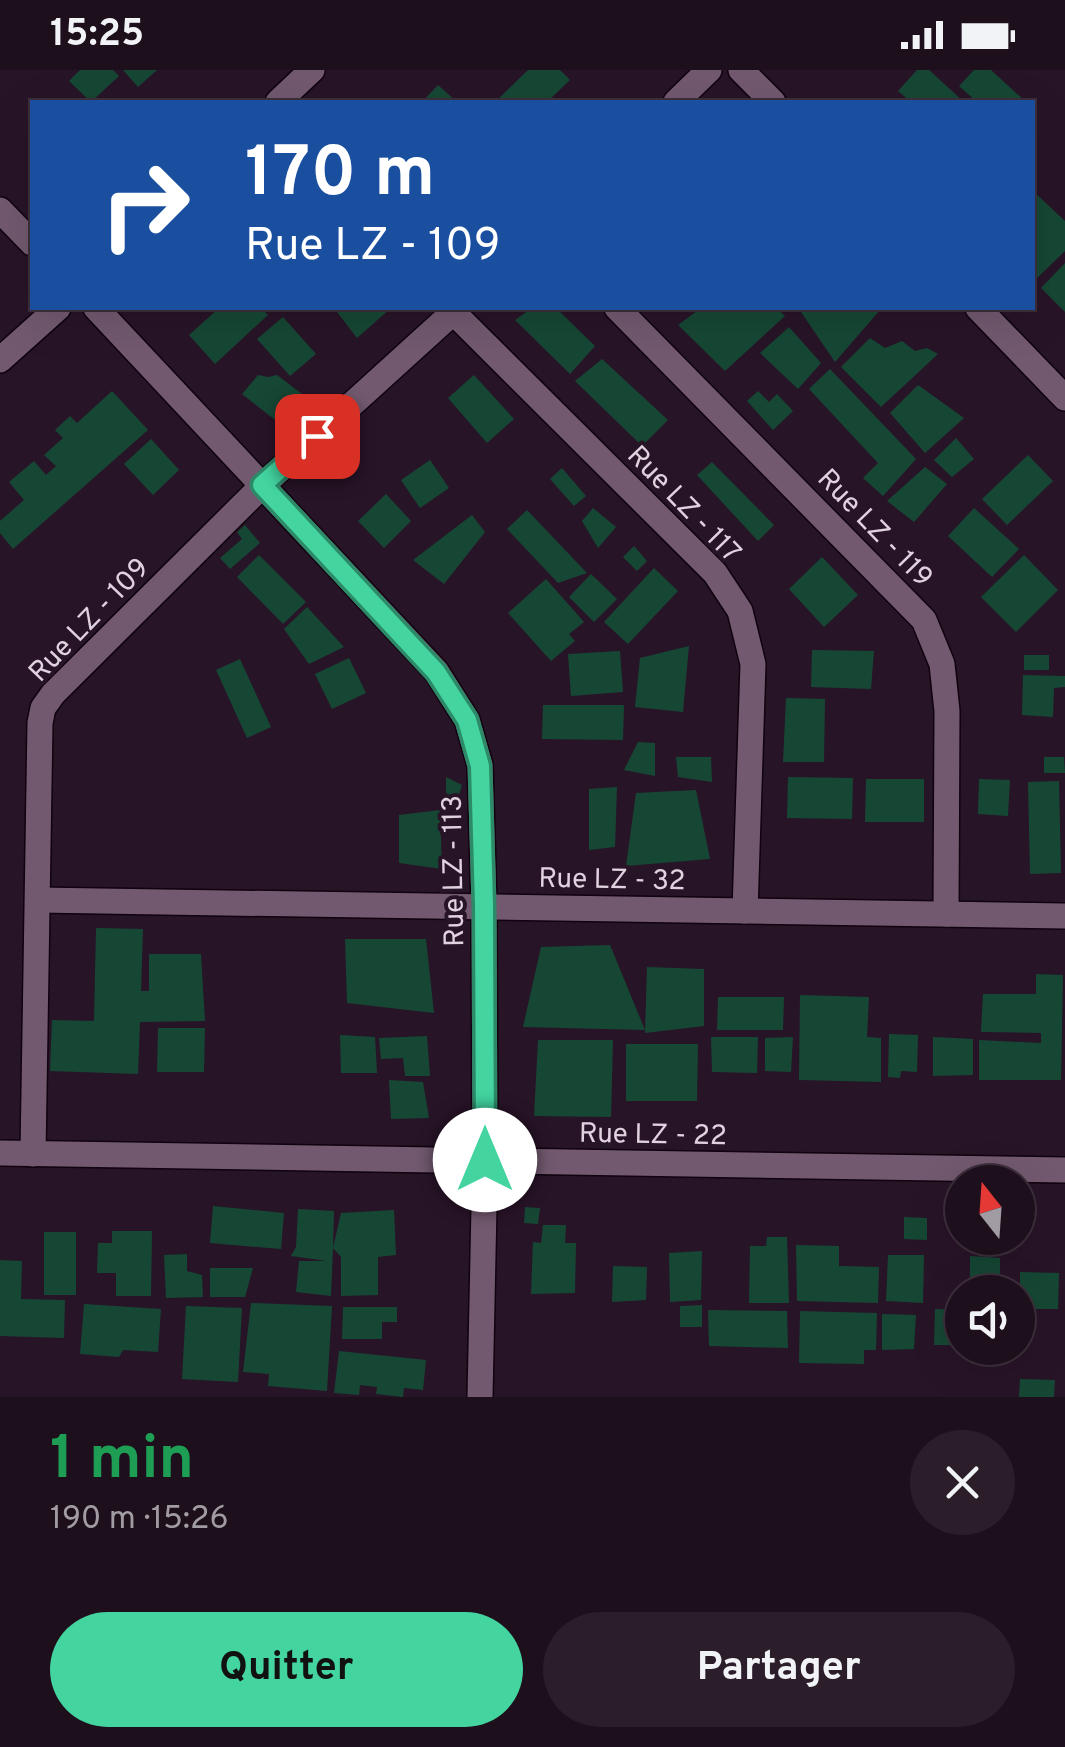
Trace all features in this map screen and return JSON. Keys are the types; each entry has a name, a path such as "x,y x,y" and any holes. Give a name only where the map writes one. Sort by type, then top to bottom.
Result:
{"street":[{"path":"280,100 312,70"},
{"path":"678,100 709,70"},
{"path":"740,70 771,100"},
{"path":"0,210 30,241"},
{"path":"0,360 56,310"},
{"name":"Rue LZ - 113","path":"98,310 436,672 467,720 480,766 484,905 485,1160 480,1397"},
{"name":"Rue LZ - 109","path":"33,1154 40,723 44,708 53,694 262,485 455,310"},
{"name":"Rue LZ - 117","path":"455,310 716,573 740,612 753,664 745,911"},
{"name":"Rue LZ - 119","path":"619,310 924,620 942,664 946,711 946,914"},
{"path":"980,310 1065,398"},
{"name":"Rue LZ - 32","path":"38,900 1065,916"},
{"name":"Rue LZ - 22","path":"0,1153 1065,1170"}],"building":[{"path":"80,70 113,70 119,76 93,100 69,81"},
{"path":"123,70 157,70 138,87"},
{"path":"528,70 560,70 570,80 549,100 497,100"},
{"path":"917,70 929,70 962,100 909,100 898,91"},
{"path":"974,70 991,70 1024,100 975,100 959,86"},
{"path":"438,85 455,100 424,100"},
{"path":"1035,193 1065,221 1065,251 1035,280"},
{"path":"1065,263 1065,312 1041,288"},
{"path":"217,310 263,310 268,315 215,364 189,335"},
{"path":"336,310 389,310 357,338"},
{"path":"529,310 558,310 595,346 570,374 515,320"},
{"path":"698,310 778,310 785,316 725,371 678,325"},
{"path":"800,310 880,310 835,362"},
{"path":"283,317 316,354 290,376 257,339"},
{"path":"789,327 821,363 798,389 760,353"},
{"path":"870,338 885,348 902,341 915,351 927,348 938,354 881,407 841,367"},
{"path":"602,359 668,420 642,446 575,381"},
{"path":"830,369 916,459 883,496 863,478 878,463 809,389"},
{"path":"258,375 277,375 302,394 279,423 242,394"},
{"path":"474,375 514,419 487,443 448,398"},
{"path":"918,385 964,418 925,453 890,413"},
{"path":"112,391 148,430 13,549 0,533 0,521 24,500 9,482 34,461 46,475 56,466 44,455 63,438 55,430 70,416 77,423"},
{"path":"758,391 769,402 777,394 793,411 773,430 747,401"},
{"path":"956,438 974,459 952,477 934,460"},
{"path":"151,439 179,470 153,495 124,464"},
{"path":"1028,455 1053,481 1007,525 982,499"},
{"path":"430,460 449,488 420,508 401,480"},
{"path":"712,462 774,525 758,541 697,475"},
{"path":"925,467 947,484 914,522 887,501"},
{"path":"562,468 586,496 574,506 550,479"},
{"path":"386,494 411,521 384,548 358,521"},
{"path":"593,508 616,527 598,548 582,521"},
{"path":"974,508 1019,549 992,577 948,536"},
{"path":"527,510 587,573 558,583 507,529"},
{"path":"472,515 485,532 444,584 413,560"},
{"path":"245,525 260,543 230,569 220,558 242,539 237,532"},
{"path":"634,546 647,561 637,571 623,557"},
{"path":"259,555 306,602 283,624 237,577"},
{"path":"1024,555 1058,590 1016,632 981,597"},
{"path":"822,557 858,595 824,627 789,589"},
{"path":"654,568 678,591 628,644 604,622"},
{"path":"591,574 617,599 594,622 569,597"},
{"path":"546,579 584,622 569,634 575,641 551,661 508,613"},
{"path":"307,607 344,647 309,664 284,629"},
{"path":"689,646 683,712 635,707 640,658"},
{"path":"812,650 874,651 871,689 811,687"},
{"path":"620,651 623,692 571,696 568,654"},
{"path":"1024,655 1049,655 1049,670 1024,670"},
{"path":"349,658 366,693 332,709 315,674"},
{"path":"240,659 271,727 247,738 216,670"},
{"path":"1023,675 1065,676 1065,687 1054,688 1053,717 1022,715"},
{"path":"786,698 825,699 824,762 783,762"},
{"path":"543,705 624,705 623,740 542,739"},
{"path":"638,742 655,743 655,776 624,770"},
{"path":"676,757 711,757 712,782 678,777"},
{"path":"1044,757 1064,757 1065,773 1044,773"},
{"path":"446,777 462,785 456,805 446,792"},
{"path":"788,777 853,778 852,819 787,818"},
{"path":"866,779 924,779 924,822 865,822"},
{"path":"979,779 1010,780 1008,816 978,814"},
{"path":"1059,781 1061,873 1030,874 1028,782"},
{"path":"617,787 615,847 589,850 589,789"},
{"path":"696,790 710,859 626,866 636,793"},
{"path":"440,810 442,869 399,863 399,815"},
{"path":"96,928 143,929 141,991 149,991 149,954 201,954 205,1021 140,1022 138,1074 50,1071 52,1020 94,1021"},
{"path":"345,939 426,939 434,1013 347,1003"},
{"path":"610,945 645,1030 523,1027 541,947"},
{"path":"647,967 704,969 704,1026 645,1033"},
{"path":"1036,974 1063,975 1061,1080 979,1080 979,1040 1041,1043 1041,1033 981,1032 983,994 1036,994"},
{"path":"800,995 869,997 867,1037 881,1038 881,1082 799,1080"},
{"path":"718,997 784,997 783,1030 717,1030"},
{"path":"158,1028 205,1028 204,1072 157,1072"},
{"path":"889,1034 918,1035 917,1072 901,1071 900,1078 888,1077"},
{"path":"340,1035 375,1037 377,1073 341,1073"},
{"path":"427,1036 430,1076 405,1076 403,1058 381,1059 379,1038"},
{"path":"711,1037 758,1037 757,1073 712,1072"},
{"path":"793,1037 791,1072 765,1071 765,1038"},
{"path":"933,1037 973,1039 973,1075 933,1076"},
{"path":"538,1040 613,1040 611,1117 534,1116"},
{"path":"626,1044 698,1044 697,1101 626,1101"},
{"path":"389,1080 423,1082 429,1118 391,1119"},
{"path":"213,1206 284,1213 281,1249 210,1243"},
{"path":"525,1207 540,1208 538,1224 524,1223"},
{"path":"298,1209 334,1211 331,1296 296,1292 299,1261 327,1261 291,1256 296,1247"},
{"path":"394,1210 396,1255 378,1257 378,1295 341,1296 341,1257 333,1248 341,1213"},
{"path":"904,1217 927,1218 927,1240 904,1239"},
{"path":"543,1225 566,1225 565,1243 576,1243 575,1293 531,1294 533,1242 541,1243"},
{"path":"112,1231 152,1231 151,1296 116,1296 116,1273 97,1273 98,1243 112,1243"},
{"path":"44,1232 76,1232 76,1295 44,1295"},
{"path":"767,1237 787,1237 789,1303 749,1303 750,1246 766,1246"},
{"path":"796,1245 839,1246 839,1266 879,1267 878,1303 797,1301"},
{"path":"702,1251 701,1300 670,1302 669,1253"},
{"path":"187,1254 187,1271 202,1275 203,1297 166,1298 164,1255"},
{"path":"888,1255 924,1255 923,1303 886,1301"},
{"path":"970,1256 1000,1258 1000,1275 970,1275"},
{"path":"0,1260 22,1261 21,1299 65,1300 64,1338 0,1336"},
{"path":"613,1266 647,1267 646,1300 612,1302"},
{"path":"210,1268 253,1268 245,1297 210,1297"},
{"path":"1059,1273 1058,1309 1035,1309 1035,1275 1020,1275"},
{"path":"251,1303 332,1306 327,1391 268,1386 269,1374 243,1372"},
{"path":"84,1304 161,1309 158,1352 123,1350 119,1357 80,1354"},
{"path":"702,1305 702,1327 680,1327 680,1306"},
{"path":"186,1306 242,1308 238,1382 182,1379"},
{"path":"343,1307 397,1307 397,1322 382,1322 382,1339 342,1339"},
{"path":"935,1309 945,1309 945,1345 934,1345"},
{"path":"708,1310 787,1311 788,1348 709,1346"},
{"path":"800,1311 877,1313 876,1350 864,1350 864,1364 799,1363"},
{"path":"882,1314 916,1315 914,1349 882,1350"},
{"path":"339,1351 426,1360 423,1390 404,1388 403,1397 376,1394 377,1387 360,1385 359,1395 334,1393"},
{"path":"1020,1379 1055,1380 1054,1397 1019,1397"}],"route":[{"path":"317,436 262,485 436,672 467,720 480,766 485,1160"}]}
